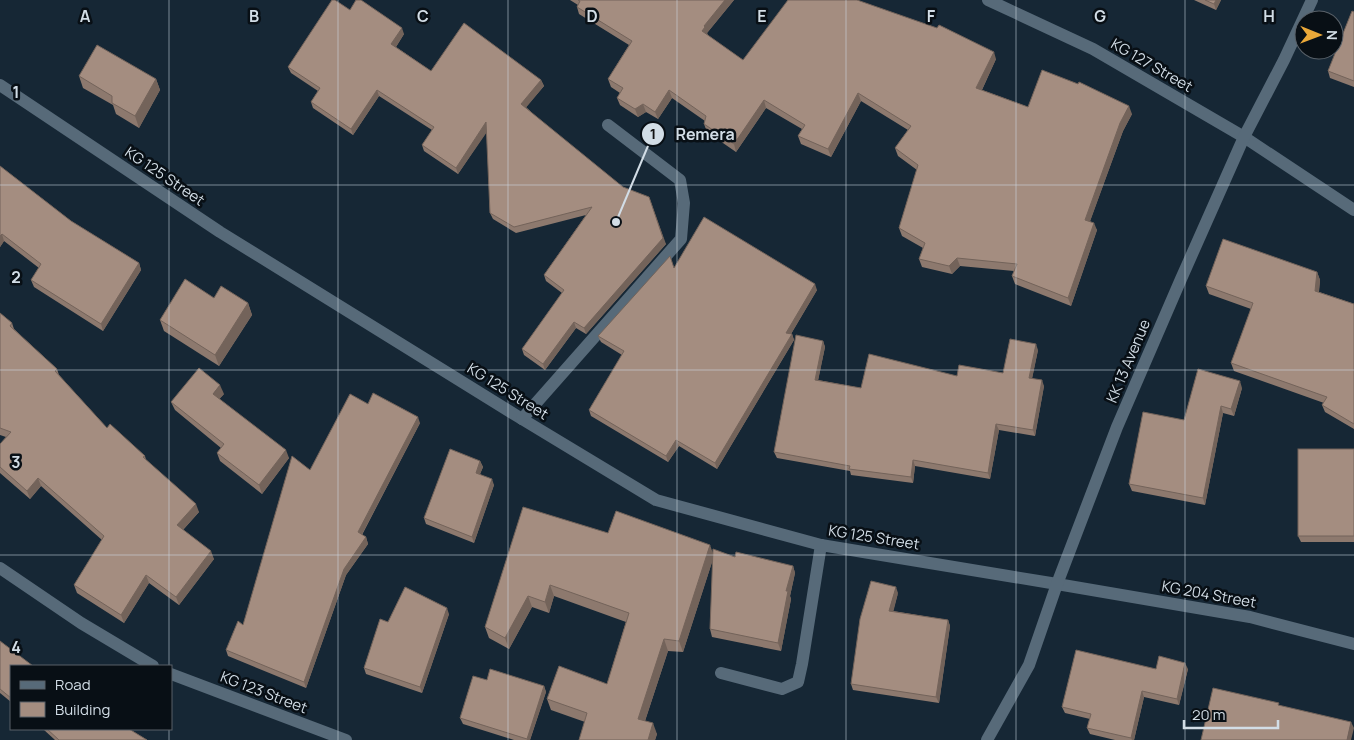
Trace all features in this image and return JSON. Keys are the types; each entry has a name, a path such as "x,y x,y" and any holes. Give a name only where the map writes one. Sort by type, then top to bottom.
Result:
{"street":[{"name":"KG 127 Street","path":"988,0 1093,50 1244,137 1354,210"},
{"name":"KK 13 Avenue","path":"987,740 1029,665 1056,584 1117,427 1244,137 1284,60 1312,0"},
{"name":"KG 125 Street","path":"0,85 220,232 656,500 821,545 1056,584"},
{"path":"522,419 681,239 684,203 680,180 608,125"},
{"path":"721,673 782,689 798,682 821,545"},
{"path":"0,568 81,623 151,665"},
{"name":"KG 204 Street","path":"1056,584 1250,617 1354,644"},
{"name":"KG 123 Street","path":"172,674 346,740"}],"building":[{"path":"332,0 350,10 356,0 361,0 402,28 391,44 431,71 464,23 541,80 521,104 623,187 649,197 663,238 584,328 574,322 543,364 522,349 564,290 544,275 592,207 514,227 490,213 486,122 456,168 422,145 434,127 377,90 351,129 311,102 320,88 288,67"},
{"path":"578,0 725,0 702,31 743,60 788,0 857,0 937,28 939,25 994,52 976,88 1028,107 1042,70 1078,84 1079,82 1129,106 1120,123 1085,220 1094,223 1068,298 1012,276 1017,264 957,258 949,266 919,259 925,243 899,228 918,165 895,148 911,126 858,93 828,149 798,136 805,125 764,100 734,144 704,124 706,116 669,90 655,112 643,104 635,109 617,98 623,88 608,79 632,41 577,7 580,1"},
{"path":"1205,0 1216,0 1214,4"},
{"path":"1352,11 1354,12 1354,81 1328,71 1332,60 1344,60 1344,31"},
{"path":"97,45 156,79 135,116 112,103 112,96 79,76"},
{"path":"0,166 71,221 139,263 101,324 31,280 41,264 2,234 0,236"},
{"path":"704,217 815,284 786,333 792,334 715,463 676,440 666,456 589,410 624,351 598,336 670,256 674,268"},
{"path":"1223,239 1317,272 1315,291 1354,304 1354,424 1322,405 1327,397 1231,363 1253,303 1206,286"},
{"path":"185,279 214,298 221,286 248,303 215,355 160,320"},
{"path":"0,313 12,323 10,326 57,369 55,371 107,428 110,424 145,456 143,457 196,504 177,525 211,551 176,597 146,575 121,615 74,585 104,536 38,478 27,491 0,467 0,444 11,432 0,428"},
{"path":"796,335 823,341 815,380 861,388 869,354 957,376 959,365 1003,373 1010,339 1036,344 1029,378 1042,380 1033,430 996,424 988,473 913,460 911,477 849,469 850,466 774,452"},
{"path":"199,368 220,385 213,394 286,450 259,485 217,453 224,444 171,402"},
{"path":"1198,369 1240,381 1231,409 1221,406 1203,498 1129,484 1143,412 1184,420"},
{"path":"373,393 418,417 358,532 366,537 344,569 304,682 226,650 238,621 243,625 292,456 310,470 350,394 368,404"},
{"path":"450,449 480,461 476,473 492,479 472,537 424,518"},
{"path":"1298,449 1354,449 1354,536 1298,536"},
{"path":"523,507 608,533 616,511 710,545 679,641 664,639 638,719 653,723 648,740 579,740 587,713 547,699 559,666 607,684 629,613 550,585 545,602 528,596 505,638 485,627"},
{"path":"713,549 735,557 736,552 793,566 786,591 788,591 778,643 710,629"},
{"path":"871,581 896,587 889,611 948,620 936,697 851,684 860,619"},
{"path":"405,587 447,608 420,687 364,668 380,619 388,622"},
{"path":"0,641 32,665 10,665 10,697 0,689"},
{"path":"1076,650 1156,669 1159,656 1185,663 1177,699 1142,691 1131,738 1087,728 1091,714 1062,707"},
{"path":"490,669 544,686 527,739 460,718 473,676 487,680"},
{"path":"1213,688 1351,722 1347,740 1201,740"},
{"path":"48,730 131,730 147,740 59,740"}],"place":[{"name":"Remera","path":"616,222"}]}
